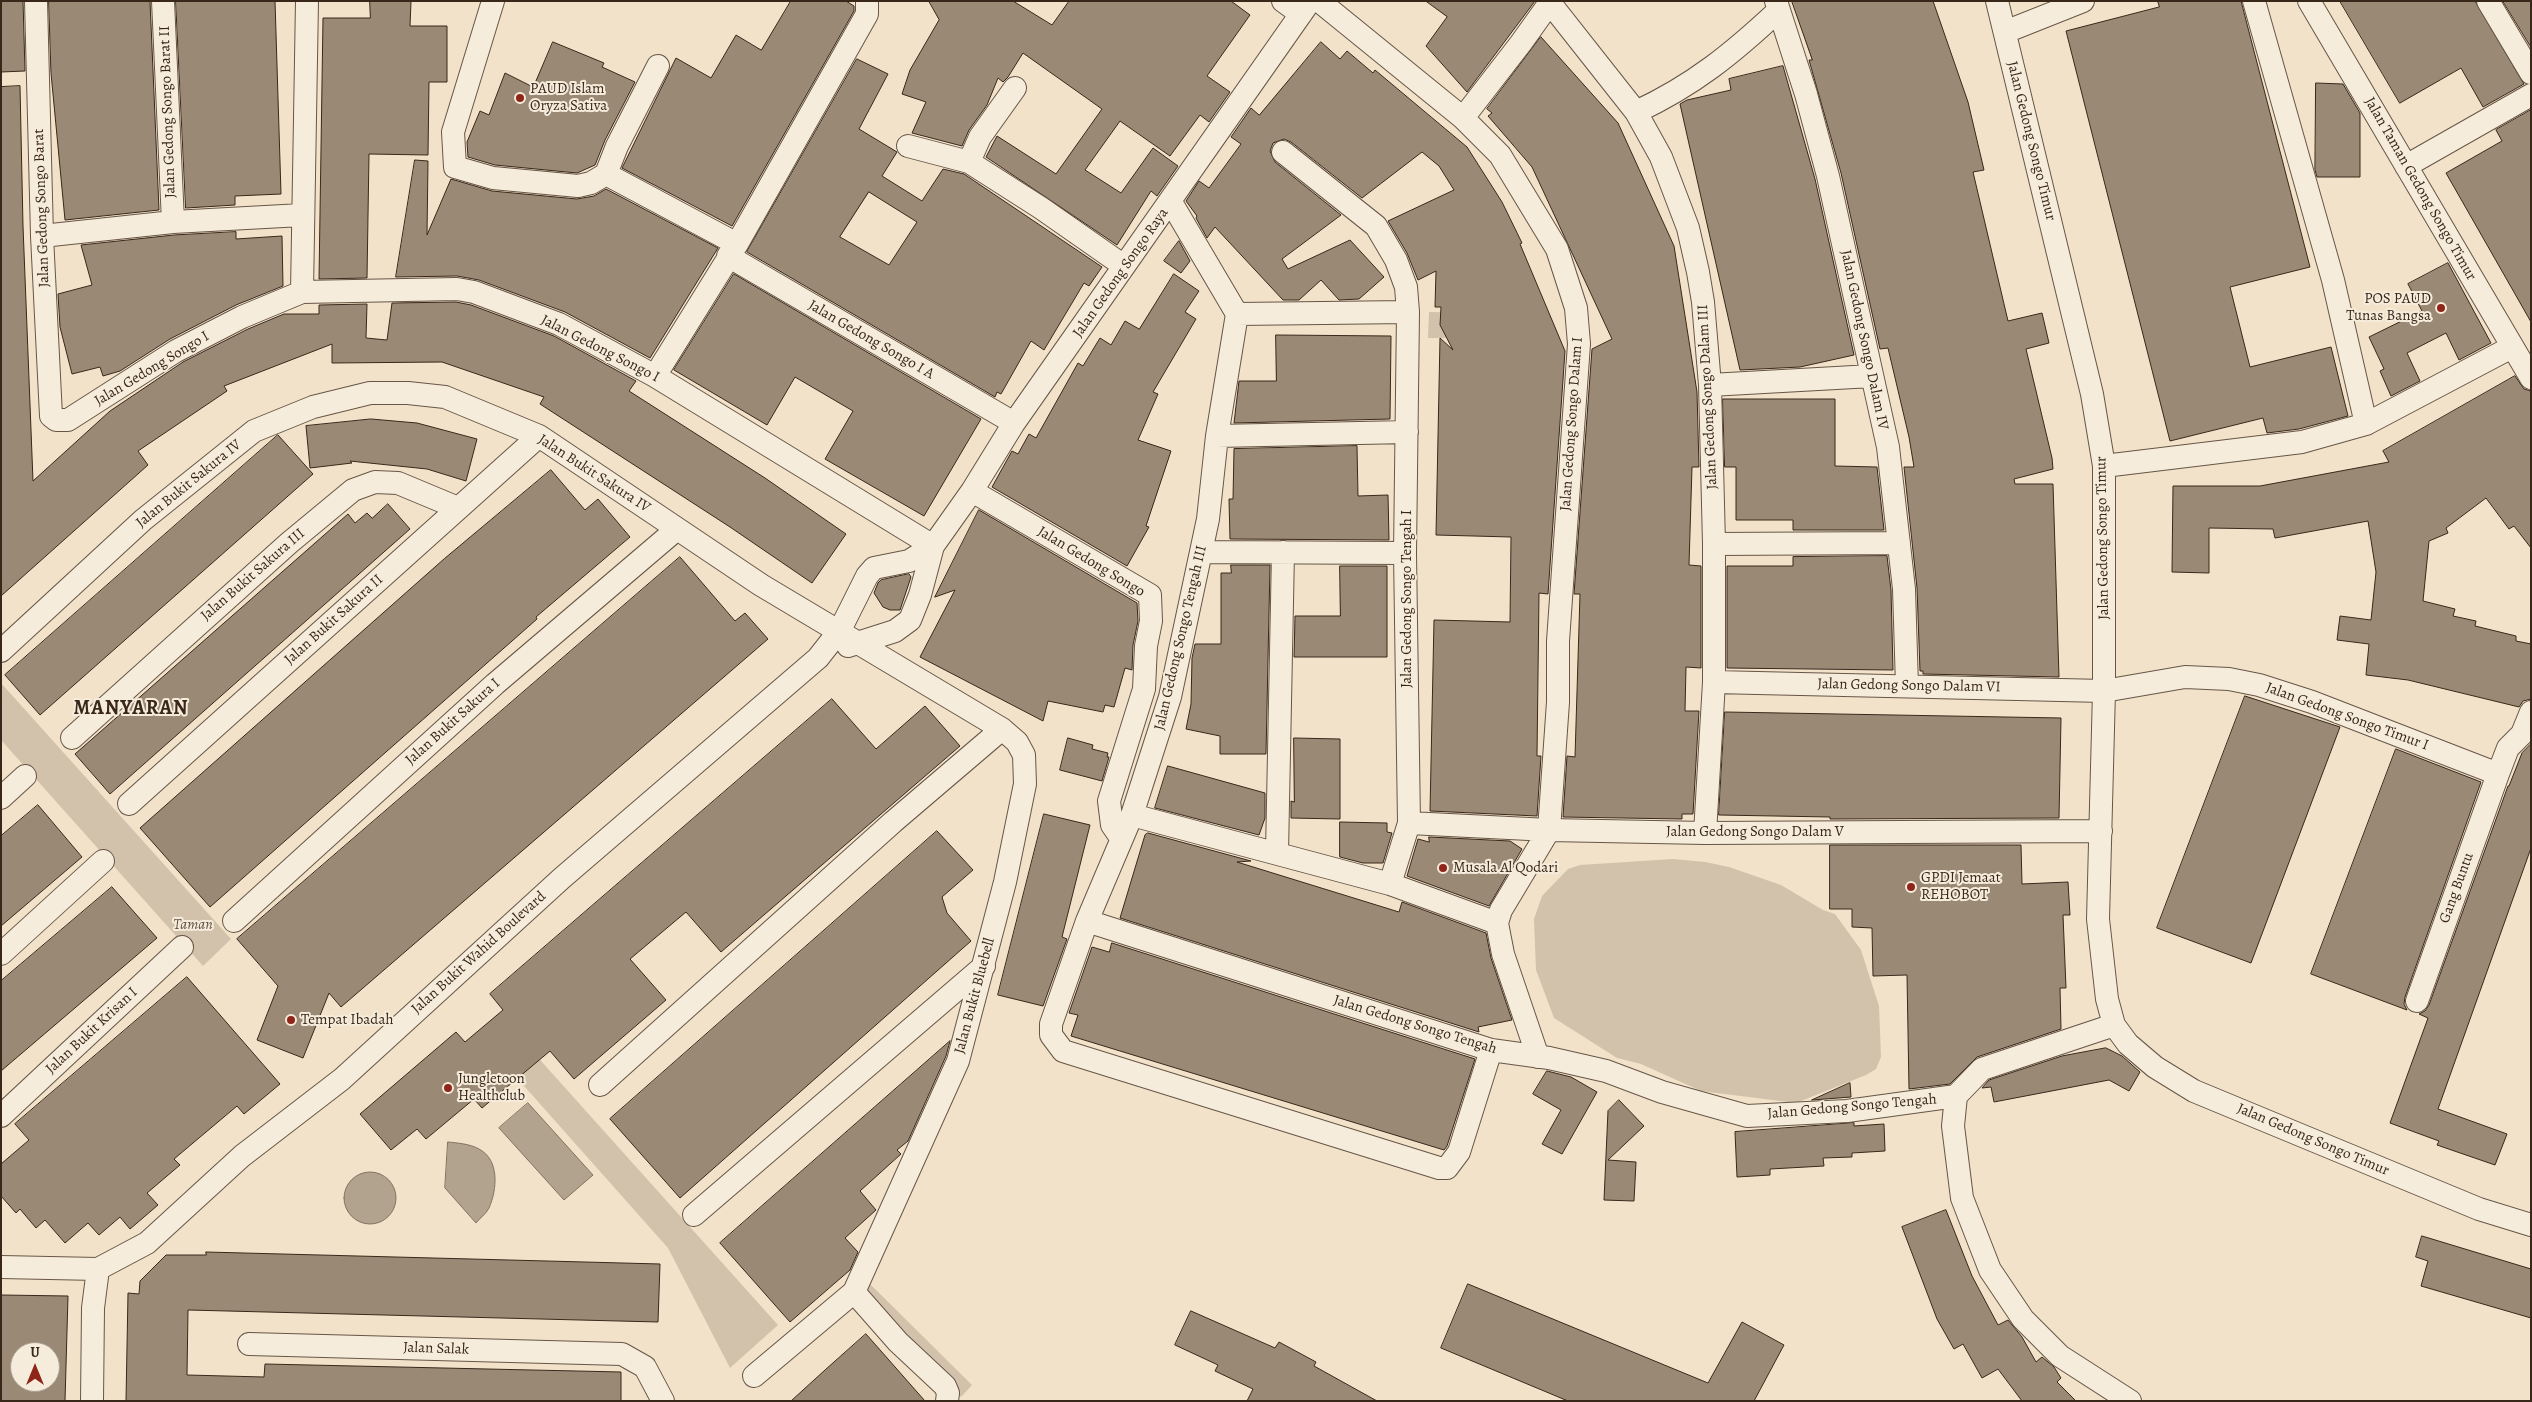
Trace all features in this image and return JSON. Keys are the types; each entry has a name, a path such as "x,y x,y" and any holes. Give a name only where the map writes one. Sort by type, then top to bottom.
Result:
{"street":[{"name":"Jalan Gedong Songo Barat","path":"36,1 42,236 51,416"},
{"name":"Jalan Gedong Songo Barat II","path":"163,1 173,222"},
{"path":"302,292 307,1"},
{"path":"493,1 453,132 455,167 493,178 578,186 591,182 606,174 617,146 658,66"},
{"path":"655,376 732,250 867,14 867,1"},
{"name":"Jalan Gedong Songo Dalam I","path":"1319,1 1463,118 1500,155 1518,181 1557,249 1576,308 1579,344 1558,642 1558,702 1549,830"},
{"name":"Jalan Gedong Songo Timur","path":"1997,1 2092,394 2104,466 2104,691 2098,919 2104,981 2114,1025 2128,1044 2155,1067 2194,1091 2479,1209 2531,1225"},
{"path":"2005,32 2083,1"},
{"path":"2254,1 2333,280 2366,424"},
{"name":"Jalan Taman Gedong Songo Timur","path":"2309,1 2531,378"},
{"path":"2488,1 2531,73"},
{"path":"1463,118 1550,2"},
{"name":"Jalan Gedong Songo Dalam III","path":"1550,2 1636,112 1661,157 1688,228 1703,302 1710,385 1714,544 1714,682 1704,833"},
{"name":"Jalan Gedong Songo Raya","path":"933,546 972,491 1014,423 1171,202 1298,5"},
{"path":"1636,112 1671,96 1707,73 1739,47 1778,6"},
{"name":"Jalan Gedong Songo Dalam IV","path":"1778,6 1806,94 1828,176 1888,447 1907,626 1907,686"},
{"path":"969,162 980,137 1015,88"},
{"path":"2406,166 2531,95"},
{"path":"908,146 969,162 1041,208 1124,266"},
{"name":"Jalan Gedong Songo Tengah I","path":"1283,152 1376,226 1396,260 1406,287 1408,312 1405,553 1409,823 1390,884"},
{"name":"Jalan Gedong Songo I A","path":"606,174 1014,423"},
{"path":"1171,202 1238,314 1408,312"},
{"path":"42,236 173,222 302,215"},
{"name":"Jalan Gedong Songo I","path":"51,416 56,420 68,420 176,351 242,317 302,292 457,289 474,292 559,324 655,376 933,546"},
{"name":"Jalan Gedong Songo Tengah III","path":"1238,314 1217,436 1202,552 1170,697 1132,814 1086,921 1056,1006 1051,1024 1051,1035 1063,1051 1439,1168 1447,1168 1459,1152 1491,1050"},
{"path":"2104,466 2302,442 2366,424 2512,347"},
{"path":"1710,385 1872,376"},
{"name":"Jalan Bukit Sakura IV","path":"1,651 143,520 254,431 305,410 370,393 408,393 445,397 539,436 761,585 848,636"},
{"path":"1217,436 1407,432"},
{"name":"Jalan Bukit Sakura II","path":"130,804 539,436"},
{"name":"Jalan Bukit Sakura III","path":"72,738 200,622 352,490 375,482 398,483 458,508"},
{"name":"Jalan Gedong Songo","path":"972,491 1150,595 1151,621 1146,646 1144,690 1109,801 1112,825 1122,838"},
{"name":"Jalan Bukit Sakura I","path":"234,921 495,684 677,528"},
{"path":"1714,544 1899,543"},
{"path":"848,636 895,631 910,620 920,595 933,546"},
{"name":"Jalan Bukit Wahid Boulevard","path":"98,1269 147,1244 242,1156 342,1079 562,878 818,658 848,636 867,576 874,568 909,561 933,546"},
{"path":"1202,552 1405,553"},
{"path":"1277,853 1283,552"},
{"name":"Jalan Bukit Bluebell","path":"754,1376 854,1292 958,1062 1005,882 1025,784 1024,755 1017,742 1002,729 848,636"},
{"name":"Jalan Gedong Songo Timur I","path":"2104,691 2185,677 2229,679 2258,684 2312,702 2498,774"},
{"name":"Jalan Gedong Songo Dalam VI","path":"1714,682 2104,691"},
{"name":"Gang Buntu","path":"2417,1001 2508,748 2522,734 2531,712"},
{"path":"600,1085 893,822 1002,729"},
{"path":"1,798 25,776"},
{"path":"1132,814 1390,884 1497,923"},
{"name":"Jalan Gedong Songo Dalam V","path":"1409,823 1549,830 1704,833 2101,831"},
{"path":"1538,1056 1504,954 1497,923 1501,910 1549,830"},
{"path":"1,954 103,861"},
{"name":"Jalan Gedong Songo Tengah","path":"1086,921 1491,1050 1538,1056 1606,1071 1662,1092 1747,1116 1846,1111 1956,1096"},
{"name":"Jalan Bukit Krisan I","path":"1,1116 182,947"},
{"path":"694,1215 984,966"},
{"path":"2114,1025 1982,1069 1956,1096 1953,1126 1962,1198 1990,1270 2023,1319 2060,1356 2130,1401"},
{"path":"1,1267 98,1269 93,1308 92,1401"},
{"path":"854,1292 898,1342 945,1386 948,1393 947,1401"},
{"name":"Jalan Salak","path":"249,1344 622,1354 644,1367 663,1401"}],"green space":[{"path":"1429,312 1495,313 1495,338 1428,338"},
{"name":"Taman","path":"1,683 231,939 203,966 1,740"},
{"path":"1673,859 1705,862 1729,867 1781,885 1823,910 1835,914 1861,950 1879,1006 1881,1057 1876,1069 1866,1075 1796,1103 1701,1091 1641,1064 1617,1058 1554,1018 1536,970 1534,919 1542,896 1568,869 1580,865"},
{"path":"515,1032 778,1325 730,1368 668,1248 517,1078"},
{"path":"870,1284 972,1385 961,1397 859,1295"}],"shaded area":[{"path":"528,1103 593,1175 564,1200 499,1128"},
{"path":"448,1142 479,1149 491,1160 494,1168 495,1184 492,1201 488,1210 476,1223 445,1188"},
{"path":"365,1172 375,1172 389,1179 396,1193 396,1203 389,1217 375,1224 365,1224 355,1220 348,1213 344,1203 344,1193 348,1183 355,1176"}],"building":[{"path":"1,1 23,1 25,71 1,72"},
{"path":"49,1 150,1 159,210 65,220 51,73"},
{"path":"176,1 275,1 281,194 235,196 235,205 186,208"},
{"path":"370,1 411,1 410,26 447,26 447,82 429,82 428,155 369,154 367,278 319,279 323,18 370,18"},
{"path":"791,1 846,1 854,6 854,11 732,226 622,168 676,58 711,78 736,35 761,50"},
{"path":"929,1 1013,1 1052,25 1069,1 1231,1 1250,15 1207,76 1230,92 1209,122 1200,115 1170,156 1120,121 1085,170 1121,193 1153,148 1178,166 1157,196 1151,191 1117,245 986,157 997,136 1056,174 1102,109 1023,53 1003,82 998,78 987,105 969,130 962,146 912,133 926,102 902,94 910,70 939,20"},
{"path":"1426,1 1535,1 1467,92 1426,46 1447,17"},
{"path":"1792,1 1933,1 1968,102 1984,170 1973,172 2008,321 2042,313 2049,343 2026,349 2053,469 2014,479 2015,484 2053,484 2059,677 1923,674 1923,671 1920,671 1917,588 1904,467 1914,467 1909,437 1888,348 1880,349 1841,173 1809,60 1812,60"},
{"path":"2158,1 2241,1 2310,267 2230,287 2250,367 2331,347 2348,416 2299,429 2267,433 2263,418 2170,441 2066,31 2159,7"},
{"path":"2340,1 2475,1 2524,84 2483,107 2461,68 2400,103"},
{"path":"2503,1 2531,1 2531,47"},
{"path":"1541,37 1618,123 1674,246 1697,392 1699,467 1692,467 1689,565 1701,566 1701,668 1686,667 1685,711 1699,711 1693,814 1682,814 1682,819 1563,817 1567,756 1575,757 1580,594 1574,594 1592,349 1612,339 1532,167 1488,116 1492,113 1487,109"},
{"path":"553,42 604,63 602,67 635,82 605,140 595,165 577,173 495,165 468,157 467,142 480,111 489,115 505,73 533,87"},
{"path":"1321,42 1340,59 1347,51 1373,73 1375,70 1467,147 1502,202 1522,243 1520,244 1565,351 1548,594 1539,593 1537,756 1541,756 1537,816 1430,811 1434,620 1510,622 1511,537 1436,535 1440,338 1453,350 1440,325 1441,307 1435,307 1436,271 1418,280 1407,253 1388,221 1454,190 1439,166 1422,152 1362,198 1291,142 1284,139 1273,143 1270,151 1275,162 1341,215 1282,259 1288,269 1350,240 1384,277 1359,299 1339,300 1321,280 1299,300 1283,300 1215,227 1207,238 1196,218 1197,216 1186,201 1199,181 1209,188 1241,144 1231,137 1251,108 1259,115"},
{"path":"857,59 888,74 859,129 897,152 882,176 922,201 943,169 964,174 1102,267 1089,286 1084,283 1044,350 1031,341 1001,394 997,392 995,397 747,252","holes":["869,192 917,222 889,265 840,237"]},
{"path":"1783,66 1815,179 1854,355 1800,367 1740,370 1680,104 1687,100 1731,90 1729,79"},
{"path":"2316,83 2343,84 2360,113 2360,177 2317,177 2315,170"},
{"path":"20,86 23,226 33,481 110,411 183,362 248,329 284,314 319,314 319,305 367,304 366,338 387,340 392,303 456,302 471,305 554,336 636,381 629,391 765,478 846,534 812,583 730,527 540,404 544,397 442,362 332,363 332,344 224,386 227,391 138,451 148,465 1,596 1,87"},
{"path":"2531,110 2531,322 2446,173 2502,141 2496,130"},
{"path":"415,160 428,161 427,235 451,179 492,191 577,199 594,196 606,189 718,248 650,358 565,312 479,280 457,276 396,277"},
{"path":"236,232 236,239 282,236 283,286 236,305 170,339 120,371 103,376 100,367 72,374 60,327 58,294 92,285 81,245 174,235"},
{"path":"1179,241 1190,261 1181,273 1164,261"},
{"path":"2448,263 2491,343 2459,360 2446,333 2407,353 2420,381 2391,396 2380,371 2384,369 2369,337 2422,311 2408,284"},
{"path":"734,274 981,419 924,516 825,459 853,411 795,377 767,425 674,370"},
{"path":"1174,274 1199,291 1185,312 1196,319 1153,392 1158,394 1138,440 1171,451 1146,526 1149,527 1127,566 992,487 1012,451 1018,454 1029,434 1036,438 1078,363 1083,366 1100,338 1111,345 1125,321 1139,329"},
{"path":"1276,335 1391,336 1390,419 1234,423 1239,381 1276,381"},
{"path":"2515,376 2524,389 2531,391 2531,548 2514,526 2509,529 2486,498 2446,528 2448,533 2429,541 2423,601 2455,609 2453,616 2476,621 2475,626 2516,636 2516,641 2531,644 2531,699 2523,701 2519,707 2408,680 2366,675 2369,644 2337,640 2340,616 2371,620 2376,572 2368,521 2275,538 2273,529 2209,528 2209,573 2172,572 2173,486 2260,486 2389,462 2383,451"},
{"path":"1723,399 1835,399 1835,466 1877,467 1884,530 1793,530 1793,520 1736,520 1736,467 1725,467"},
{"path":"371,419 417,423 477,439 466,481 427,469 350,461 352,463 310,468 306,426"},
{"path":"278,435 313,474 40,715 5,675"},
{"path":"1357,446 1358,496 1388,495 1389,540 1230,539 1229,499 1233,499 1234,449"},
{"path":"551,470 585,510 598,499 630,537 536,617 537,619 210,907 140,828 444,559"},
{"path":"388,504 410,529 110,794 75,754 348,514 355,523 367,513 372,518"},
{"path":"979,510 1137,603 1138,621 1133,645 1132,670 1125,668 1114,707 1105,705 1103,712 1048,701 1043,721 920,657 955,590 935,597"},
{"path":"1887,556 1891,590 1893,670 1727,668 1727,566 1793,566 1793,557"},
{"path":"680,557 735,621 745,613 768,639 341,1007 329,993 303,1058 257,1040 278,986 237,939"},
{"path":"1231,565 1270,565 1266,754 1220,754 1220,736 1186,729 1191,704 1192,658 1195,644 1221,644 1221,573 1231,573"},
{"path":"1340,566 1387,566 1387,657 1294,657 1295,616 1340,616"},
{"path":"909,574 911,577 900,610 890,610 883,607 874,593 878,583 881,580"},
{"path":"2245,696 2340,727 2251,963 2157,928"},
{"path":"832,699 876,749 925,706 960,746 721,952 686,912 630,959 666,1000 574,1079 550,1051 482,1108 474,1099 426,1139 417,1129 391,1150 360,1114 456,1032 465,1042 503,1010 490,994"},
{"path":"1725,712 2061,718 2059,818 1830,819 1830,817 1719,815"},
{"path":"1068,738 1093,745 1092,749 1108,753 1107,757 1109,757 1102,781 1060,770"},
{"path":"1294,738 1340,739 1340,819 1291,818 1291,801 1294,802"},
{"path":"2531,744 2531,848 2438,1109 2507,1134 2495,1165 2437,1145 2439,1141 2390,1123 2428,1018 2419,1014 2425,1011 2429,1005 2508,786 2522,753"},
{"path":"2396,749 2481,782 2405,997 2404,1004 2407,1010 2311,974"},
{"path":"1168,766 1265,793 1265,818 1259,835 1155,808"},
{"path":"38,805 82,857 1,926 1,836"},
{"path":"1044,814 1090,825 1062,937 1067,939 1043,1006 998,995"},
{"path":"1340,822 1387,823 1387,832 1392,833 1383,863 1363,863 1340,857"},
{"path":"937,831 973,870 942,897 947,913 971,941 680,1198 610,1119"},
{"path":"1148,833 1251,861 1237,862 1399,912 1402,902 1486,933 1491,958 1512,1020 1478,1027 1479,1032 1120,918 1145,835"},
{"path":"1429,837 1510,841 1522,849 1489,906 1407,876 1418,839 1429,842"},
{"path":"1830,845 2021,845 2022,884 2068,882 2070,915 2063,915 2066,988 2060,988 2061,1029 1977,1057 1950,1084 1909,1089 1907,975 1873,976 1872,928 1852,927 1852,909 1830,909"},
{"path":"112,887 157,938 1,1071 1,981"},
{"path":"1112,943 1475,1059 1447,1146 1444,1150 1071,1036 1078,1015 1069,1013 1092,947 1109,952"},
{"path":"187,977 280,1084 244,1114 237,1106 174,1159 180,1165 147,1193 158,1205 130,1229 120,1217 99,1235 88,1223 65,1243 45,1220 36,1228 20,1209 16,1213 1,1196 1,1164 29,1140 15,1124"},
{"path":"950,1041 946,1056 908,1141 897,1150 901,1154 860,1191 876,1210 845,1238 858,1252 850,1270 790,1322 720,1243"},
{"path":"2106,1048 2122,1056 2140,1072 2129,1091 2109,1080 1994,1102 1991,1087 1982,1088 1989,1080 2062,1056"},
{"path":"1547,1071 1571,1077 1597,1092 1562,1154 1542,1144 1561,1110 1533,1094"},
{"path":"1850,1083 1851,1097 1812,1100"},
{"path":"1619,1100 1644,1126 1608,1160 1636,1162 1634,1201 1604,1200 1608,1111"},
{"path":"1854,1123 1854,1126 1884,1124 1885,1151 1852,1153 1852,1157 1823,1158 1824,1166 1770,1169 1770,1175 1737,1177 1735,1132"},
{"path":"1946,1210 1972,1276 1998,1325 2008,1320 2022,1337 2036,1362 2042,1357 2054,1367 2061,1378 2057,1382 2076,1401 2022,1401 1998,1369 1982,1378 1963,1344 1954,1349 1937,1319 1902,1227"},
{"path":"2422,1236 2531,1269 2531,1318 2421,1286 2428,1261 2416,1257"},
{"path":"206,1252 660,1264 658,1322 188,1310 187,1375 264,1377 265,1364 621,1372 621,1401 126,1401 128,1293 139,1294 140,1281 166,1255 206,1255"},
{"path":"1468,1284 1708,1383 1742,1322 1784,1345 1754,1401 1568,1401 1441,1348"},
{"path":"1,1295 68,1296 65,1401 1,1401"},
{"path":"1191,1311 1275,1348 1279,1342 1316,1362 1314,1366 1377,1401 1247,1401 1253,1389 1215,1371 1218,1365 1175,1345"},
{"path":"866,1334 925,1401 791,1401 825,1370"}],"place":[{"name":"PAUD Islam Oryza Sativa","path":"520,98"},
{"name":"POS PAUD Tunas Bangsa","path":"2441,308"},
{"name":"Musala Al Qodari","path":"1443,868"},
{"name":"GPDI Jemaat REHOBOT","path":"1911,887"},
{"name":"Tempat Ibadah","path":"291,1020"},
{"name":"Jungletoon Healthclub","path":"448,1088"}],"district":[{"name":"MANYARAN","path":"131,709"}]}
